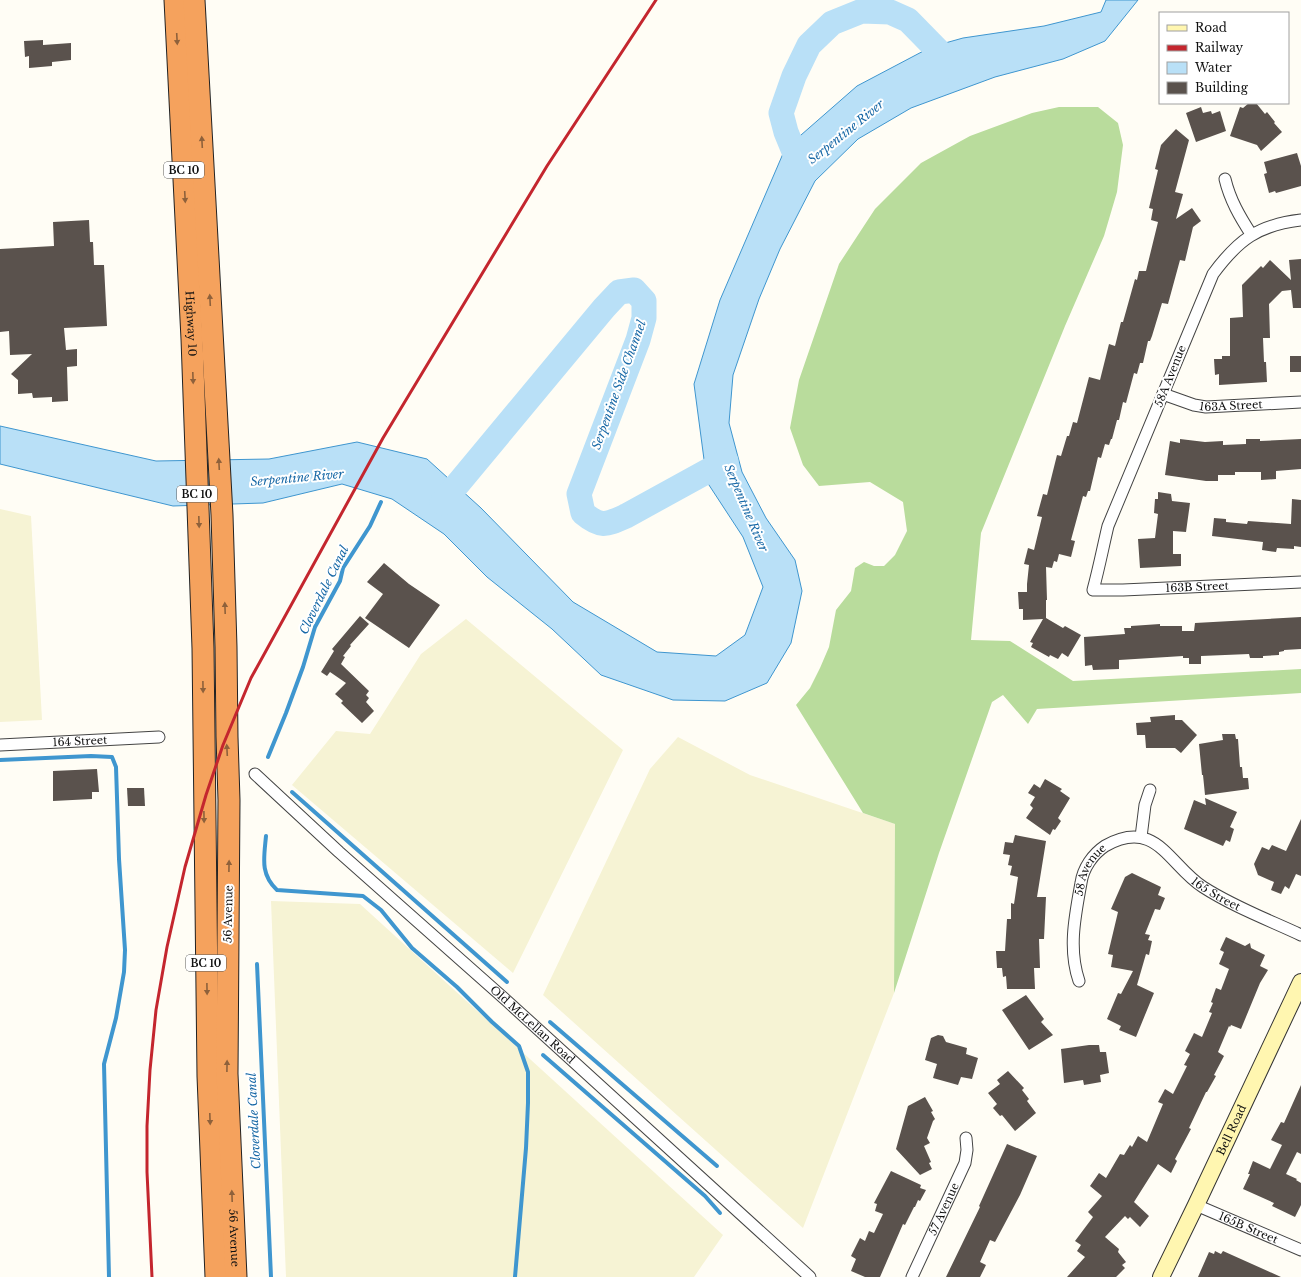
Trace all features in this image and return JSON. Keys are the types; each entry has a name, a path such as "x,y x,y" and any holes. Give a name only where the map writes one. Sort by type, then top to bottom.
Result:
{"highway":[{"name":"Highway 10","path":"175,0 192,339 203,648"},
{"name":"Highway 10","path":"194,0 222,515 226,647"},
{"name":"56 Avenue","path":"226,647 229,800 227,1074 236,1277"},
{"name":"56 Avenue","path":"203,648 208,1076 216,1277"}],"street":[{"path":"1225,179 1229,194 1251,234 1284,222 1301,220"},
{"name":"58A Avenue","path":"1093,590 1108,526 1213,274 1225,258 1251,234"},
{"name":"163A Street","path":"1163,394 1194,405 1206,407 1301,402"},
{"name":"163B Street","path":"1093,590 1301,582"},
{"name":"164 Street","path":"0,744 159,737"},
{"name":"Old McLellan Road","path":"255,774 339,852 513,1006 810,1277"},
{"path":"1141,838 1145,805 1150,790"},
{"name":"58 Avenue","path":"1080,981 1075,968 1073,944 1082,877 1087,865 1102,848 1113,842 1125,838 1141,838"},
{"name":"165 Street","path":"1141,838 1151,841 1163,849 1181,869 1202,887 1301,935"},
{"name":"Bell Road","path":"1160,1277 1196,1205 1301,982"},
{"name":"57 Avenue","path":"912,1277 965,1163 967,1150 966,1138"},
{"name":"165B Street","path":"1196,1205 1301,1250"}],"shaded area":[{"path":"0,509 31,516 42,720 0,722"},
{"path":"466,619 623,750 513,973 292,785 336,731 370,734 421,654"},
{"path":"678,737 750,775 895,824 894,993 803,1228 543,995 650,769"},
{"path":"271,901 360,904 723,1235 694,1277 286,1277"}],"green space":[{"path":"1059,107 1098,107 1118,123 1123,145 1117,192 1104,236 1065,326 981,533 971,640 1010,641 1073,681 1301,669 1301,693 1037,709 1028,724 1003,695 992,702 939,853 894,993 895,824 863,813 796,705 810,688 820,668 829,647 836,610 851,591 855,568 864,562 874,566 884,566 895,555 907,531 903,502 870,482 819,486 803,465 790,428 799,380 839,264 875,209 921,163 970,136 1032,113"}],"water":[{"name":"Serpentine River","path":"1106,0 1138,0 1105,41 1063,59 995,77 911,108 858,139 815,181 780,249 759,299 733,375 729,423 742,472 766,518 795,560 802,591 791,643 767,683 725,701 673,700 601,675 552,629 487,577 444,534 392,499 342,484 263,503 173,506 0,464 0,426 156,461 269,459 357,442 427,459 481,508 573,602 657,652 716,656 745,635 763,587 743,537 707,482 694,384 720,300 785,149 857,86 931,47 963,38 1044,26 1101,12"}],"building":[{"path":"43,40 43,45 71,43 71,60 52,62 52,66 29,68 29,56 25,57 24,41"},
{"path":"1248,104 1257,104 1265,114 1267,112 1282,132 1261,151 1257,145 1230,136 1240,107 1243,108"},
{"path":"1201,107 1203,113 1211,111 1212,114 1220,111 1226,131 1196,142 1186,113"},
{"path":"1176,129 1189,140 1175,192 1183,194 1176,219 1192,208 1201,221 1193,227 1185,261 1180,260 1168,304 1162,303 1152,336 1150,341 1148,341 1143,363 1140,363 1137,374 1134,373 1126,403 1123,402 1119,420 1117,420 1112,439 1109,445 1105,444 1101,458 1098,457 1090,491 1088,491 1086,497 1083,496 1071,540 1075,541 1071,557 1059,554 1057,562 1054,561 1052,568 1046,567 1046,618 1063,628 1065,626 1081,635 1068,657 1062,653 1058,659 1050,655 1049,657 1031,647 1033,643 1030,642 1043,619 1023,620 1023,609 1019,609 1018,592 1027,592 1029,565 1024,564 1028,548 1034,550 1042,517 1037,516 1043,494 1047,495 1057,455 1061,456 1073,422 1077,423 1089,377 1100,380 1109,344 1115,346 1135,279 1137,280 1139,271 1146,271 1158,222 1151,220 1153,209 1149,208 1158,170 1155,169 1161,145"},
{"path":"1297,153 1301,166 1301,186 1276,193 1275,191 1269,193 1264,174 1267,173 1264,162"},
{"path":"89,220 90,242 93,242 94,265 104,265 107,326 64,328 66,350 77,349 77,366 67,367 68,401 52,402 52,397 33,398 32,393 18,394 18,380 11,374 32,354 10,355 9,331 0,332 0,249 54,246 53,222"},
{"path":"1301,259 1301,308 1293,308 1291,290 1282,291 1269,304 1270,338 1263,338 1267,382 1219,385 1219,374 1215,375 1214,359 1222,359 1222,356 1230,356 1230,318 1243,317 1242,285 1261,266 1263,268 1270,260 1291,280 1289,260"},
{"path":"1290,356 1301,356 1301,372 1290,372"},
{"path":"1180,439 1205,442 1223,441 1223,445 1246,444 1246,439 1260,439 1260,441 1301,439 1301,469 1276,471 1276,479 1261,480 1261,472 1235,472 1235,475 1218,475 1218,481 1206,481 1165,475 1170,441 1180,443"},
{"path":"1158,492 1171,494 1172,501 1190,503 1186,532 1173,531 1173,554 1181,554 1181,566 1140,568 1138,539 1155,538 1158,514 1154,513 1155,499 1158,499"},
{"path":"1292,499 1301,500 1301,547 1294,546 1294,549 1277,548 1276,552 1262,550 1263,542 1212,536 1214,518 1226,519 1226,522 1247,524 1248,521 1291,524"},
{"path":"384,563 409,584 440,605 409,648 365,618 383,594 367,582"},
{"path":"360,616 369,624 350,645 351,646 343,656 345,657 341,664 369,691 366,695 369,698 366,702 374,711 362,723 341,703 343,701 335,694 346,683 330,672 327,676 321,672 334,651 332,649"},
{"path":"1301,617 1301,649 1284,650 1279,652 1279,655 1263,656 1263,658 1250,658 1249,654 1201,656 1201,664 1189,664 1189,658 1183,658 1183,656 1119,660 1119,669 1093,670 1092,665 1085,666 1084,637 1125,634 1124,628 1131,628 1131,626 1160,624 1160,626 1182,626 1182,631 1194,631 1195,623"},
{"path":"1175,715 1175,720 1182,720 1197,735 1181,753 1175,748 1146,748 1145,735 1137,735 1136,723 1151,722 1150,717"},
{"path":"1222,734 1235,734 1236,739 1238,739 1240,767 1242,767 1243,778 1248,778 1249,789 1205,795 1199,744 1223,740"},
{"path":"97,769 99,792 92,792 92,799 53,801 53,771"},
{"path":"1045,779 1062,789 1060,791 1070,798 1058,818 1061,821 1055,830 1053,829 1050,835 1026,818 1033,808 1030,805 1035,797 1028,793 1034,784 1040,788"},
{"path":"127,788 144,788 145,806 128,806"},
{"path":"1205,798 1237,812 1230,827 1234,829 1230,842 1226,840 1223,846 1184,829 1194,800 1206,805"},
{"path":"1301,819 1301,876 1296,874 1289,889 1285,886 1281,894 1271,890 1274,882 1258,875 1254,864 1262,847 1269,850 1272,845 1286,851"},
{"path":"1015,835 1046,841 1037,897 1046,897 1044,939 1039,939 1040,968 1034,968 1035,989 1007,989 1006,976 1003,977 1002,968 997,968 996,951 1005,951 1007,919 1011,919 1011,903 1014,904 1018,877 1010,875 1012,866 1008,865 1010,855 1003,854 1005,842 1013,843"},
{"path":"1132,873 1161,887 1158,895 1165,898 1160,910 1155,909 1145,934 1150,935 1148,940 1152,941 1149,955 1146,954 1137,985 1154,993 1136,1037 1119,1030 1121,1026 1107,1019 1118,993 1121,994 1133,971 1111,967 1113,955 1108,954 1118,912 1111,909 1125,877"},
{"path":"1226,937 1245,946 1250,943 1251,948 1265,955 1260,966 1268,970 1260,983 1241,1029 1231,1025 1230,1027 1229,1026 1218,1052 1224,1056 1214,1075 1216,1076 1206,1092 1189,1128 1191,1129 1175,1159 1177,1161 1171,1173 1158,1164 1134,1202 1149,1216 1140,1227 1130,1217 1128,1219 1125,1216 1105,1237 1119,1249 1118,1252 1126,1262 1122,1265 1125,1268 1116,1277 1067,1277 1085,1257 1077,1251 1081,1245 1075,1241 1093,1217 1088,1212 1102,1196 1090,1186 1099,1173 1106,1178 1120,1154 1124,1155 1130,1145 1132,1147 1138,1136 1147,1142 1163,1104 1158,1102 1165,1089 1173,1094 1187,1066 1184,1065 1190,1054 1185,1051 1194,1033 1202,1037 1212,1013 1209,1012 1213,1003 1211,1002 1216,988 1221,990 1229,969 1219,964 1224,952 1220,950"},
{"path":"1026,995 1044,1019 1041,1022 1053,1035 1029,1050 1002,1010"},
{"path":"938,1035 943,1036 946,1042 967,1048 966,1054 978,1058 972,1079 961,1077 958,1085 933,1078 937,1064 925,1060 931,1038"},
{"path":"1099,1045 1100,1052 1106,1052 1109,1073 1100,1075 1101,1082 1084,1085 1083,1080 1064,1083 1061,1049"},
{"path":"1008,1071 1024,1088 1022,1090 1029,1099 1027,1101 1036,1113 1015,1131 1002,1115 1000,1116 993,1108 997,1104 988,1093 1000,1084 997,1080"},
{"path":"1301,1085 1301,1154 1297,1152 1286,1174 1297,1179 1296,1180 1301,1183 1301,1205 1295,1217 1272,1206 1274,1203 1243,1189 1250,1174 1248,1174 1253,1161 1270,1169 1282,1145 1271,1140 1281,1122 1284,1123"},
{"path":"925,1097 933,1111 931,1112 935,1119 927,1138 930,1143 924,1146 931,1162 929,1163 932,1169 920,1175 896,1149 908,1106"},
{"path":"1007,1144 1037,1156 1020,1195 995,1242 990,1240 980,1262 986,1265 980,1277 946,1277 980,1207 979,1206"},
{"path":"891,1171 921,1185 920,1188 926,1190 920,1201 918,1200 905,1225 903,1224 880,1277 865,1277 851,1271 856,1259 851,1256 860,1238 865,1241 869,1231 874,1233 883,1214 875,1211 877,1204 874,1203"},
{"path":"1215,1251 1221,1254 1223,1251 1281,1277 1198,1277 1209,1252 1214,1254"}],"waterway":[{"name":"Serpentine Side Channel","path":"802,171 786,132 781,113 794,76 809,45 832,23 862,11 890,12 908,20 957,70"},
{"name":"Serpentine Side Channel","path":"442,503 604,308 619,292 634,290 644,301 644,318 638,340 579,494 583,513 594,521 604,524 608,523 626,516 726,461"},
{"name":"Cloverdale Canal","path":"268,757 303,667 315,627 340,581 343,568 370,526 381,502"},
{"path":"0,760 91,756 112,757 116,767 119,859 125,950 124,972 116,1018 104,1064 109,1277"},
{"path":"292,792 507,982"},
{"path":"266,836 264,865 268,878 277,890 363,896 381,910 412,948 457,987 492,1022 519,1046 528,1072 528,1103 526,1148 515,1277"},
{"name":"Cloverdale Canal","path":"257,964 271,1277"},
{"path":"550,1022 717,1166"},
{"path":"543,1055 705,1196 720,1213"}],"railway":[{"path":"152,1277 147,1172 147,1126 150,1070 156,1010 167,947 185,867 206,795 223,745 251,678 383,438 547,166 656,0"}]}
